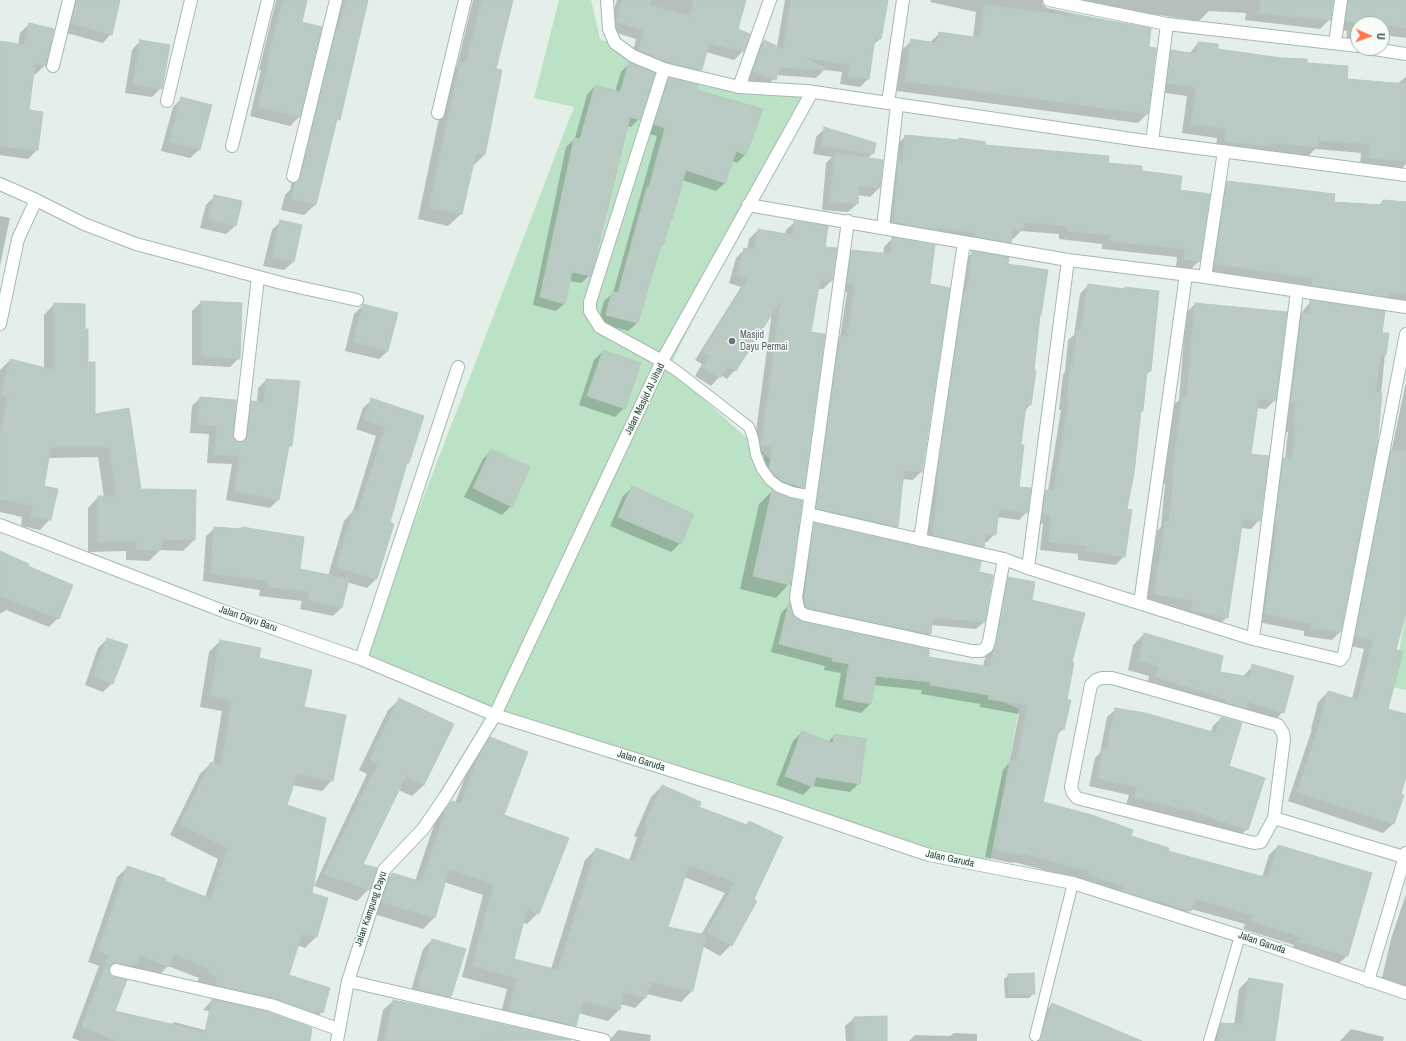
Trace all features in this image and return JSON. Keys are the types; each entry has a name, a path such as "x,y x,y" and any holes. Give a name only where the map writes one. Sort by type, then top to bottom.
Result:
{"street":[{"path":"53,66 69,0"},
{"path":"167,101 191,0"},
{"path":"232,146 268,0"},
{"path":"294,176 336,0"},
{"path":"438,114 465,0"},
{"path":"607,0 609,29 615,43 633,56 664,69 739,87 812,92 1152,142 1406,175"},
{"path":"739,87 770,0"},
{"path":"883,227 892,104 903,0"},
{"path":"1049,0 1167,24 1350,45"},
{"path":"1335,43 1341,0"},
{"path":"1152,142 1167,24"},
{"path":"1390,51 1406,54"},
{"path":"662,361 600,327 590,311 590,302 664,69"},
{"name":"Jalan Masjid Al Jihad","path":"495,715 662,361 812,92"},
{"path":"1205,277 1224,151"},
{"path":"0,184 84,224 136,244 258,277 356,300"},
{"path":"0,324 18,238 36,200"},
{"path":"748,205 1068,260 1205,277 1406,307"},
{"path":"848,221 796,598 799,611 805,615 972,651 981,651 987,647 990,641 1004,559"},
{"path":"920,540 964,242"},
{"path":"1028,568 1068,260"},
{"path":"1140,603 1186,275"},
{"path":"240,435 258,277"},
{"path":"1253,639 1297,291"},
{"path":"808,514 1004,559 1028,568 1253,639 1340,660 1344,655 1406,334"},
{"path":"361,659 458,368"},
{"name":"Jalan Dayu Baru","path":"0,525 223,611 361,659 495,715"},
{"path":"1102,678 1112,678 1278,725 1283,733 1284,740 1274,818 1263,840 1259,843 1254,843 1077,798 1071,787 1091,685 1096,680 1102,678"},
{"name":"Jalan Garuda","path":"495,715 778,804 929,855 1073,884 1240,936 1406,993"},
{"name":"Jalan Kampung Dayu","path":"338,1035 348,981 384,870 423,829 445,797 495,715"},
{"path":"1274,818 1405,855 1368,981"},
{"path":"116,970 271,1005 338,1035"},
{"path":"348,981 597,1039"}],"lane":[{"path":"662,361 749,427 753,438 756,455 762,469 774,484 792,492 811,496"},
{"path":"1035,1036 1073,884"},
{"path":"1209,1041 1240,936"}],"green space":[{"path":"559,0 591,0 600,39 739,87 806,94 669,368 811,496 805,615 1019,709 989,867 929,855 495,715 361,659 574,107 534,98"},
{"path":"1406,614 1406,690 1392,687"}],"building":[{"path":"76,0 120,0 112,35 71,23"},
{"path":"283,0 307,0 302,22 322,27 300,117 258,107 269,62 267,61"},
{"path":"346,0 368,0 340,120 337,119 316,205 292,199 295,183 300,178 336,30 338,31"},
{"path":"482,0 513,0 496,69 502,70 485,155 476,153 462,214 429,207 460,62 466,63"},
{"path":"622,0 651,0 649,5 690,16 694,0 746,0 738,29 750,34 744,52 709,43 702,70 666,62 639,50 644,30 616,22"},
{"path":"791,0 888,0 881,39 875,38 869,79 848,76 850,64 805,58 825,68 825,70 780,67 776,80 753,71 764,40 783,49"},
{"path":"1260,0 1333,0 1331,20 1260,13"},
{"path":"1348,0 1406,0 1406,28 1390,26 1390,16 1350,16 1350,21 1346,21"},
{"path":"985,5 1069,16 1070,14 1151,28 1149,47 1156,48 1148,114 905,81 911,39 937,43 939,32 980,38"},
{"path":"29,23 54,29 46,66 35,64 29,110 43,112 38,150 0,146 0,41 24,45"},
{"path":"140,40 170,45 162,89 133,84"},
{"path":"1198,42 1218,44 1218,49 1281,58 1307,59 1307,63 1348,66 1347,79 1406,84 1406,161 1369,158 1370,144 1319,140 1318,147 1270,143 1270,146 1225,141 1226,129 1191,124 1196,87 1167,83 1171,50 1196,54"},
{"path":"629,62 655,73 640,120 630,117 591,276 572,272 565,304 540,297 574,138 580,139 595,85 620,92"},
{"path":"669,78 698,85 697,90 763,109 746,155 736,151 725,183 686,170 663,246 661,245 638,323 606,315 612,291 618,293 665,128 654,124"},
{"path":"181,97 212,105 200,150 169,142"},
{"path":"824,127 876,143 874,154 822,146"},
{"path":"905,135 958,140 959,138 986,142 985,145 1109,156 1108,163 1142,166 1142,171 1182,176 1180,190 1210,194 1200,262 1184,259 1185,249 1110,241 1110,235 1067,231 1067,226 1024,222 1023,231 1012,229 1011,243 974,236 975,233 937,227 936,230 894,222 898,162 903,162"},
{"path":"835,153 883,160 880,188 859,186 858,204 830,202"},
{"path":"1227,181 1335,194 1334,202 1382,205 1383,200 1406,202 1406,294 1389,292 1387,297 1312,285 1312,278 1215,264"},
{"path":"214,195 242,201 236,226 208,219"},
{"path":"280,220 302,225 294,262 272,257"},
{"path":"794,221 828,226 825,247 837,248 832,281 820,280 811,332 825,334 804,488 782,481 774,475 769,468 772,447 761,445 781,300 736,371 728,366 720,378 702,367 710,356 703,351 748,278 737,275 744,248 754,250 758,229 792,235"},
{"path":"892,237 935,245 930,284 950,288 922,472 904,470 898,527 816,508 840,336 847,337 855,283 847,283 852,250 891,254"},
{"path":"972,251 1009,257 1008,264 1048,270 1040,315 1034,371 1036,371 1031,405 1026,404 1021,445 1024,445 1019,487 1031,488 1028,513 999,509 996,535 986,534 984,547 933,535 937,496 937,473 964,291 967,291"},
{"path":"1088,284 1125,289 1125,287 1159,291 1151,371 1147,371 1143,411 1141,411 1134,473 1127,509 1132,510 1125,557 1086,551 1087,546 1049,542 1051,515 1043,514 1046,490 1054,491 1069,402 1067,402 1071,365 1073,365 1077,330 1081,331"},
{"path":"1310,300 1385,311 1382,333 1389,333 1386,355 1381,354 1375,392 1382,393 1377,446 1341,632 1311,628 1312,623 1265,614 1278,522 1275,522 1283,458 1292,459 1296,424 1293,424 1296,403 1291,402 1302,313 1309,314"},
{"path":"201,301 242,303 240,359 201,356"},
{"path":"54,303 85,304 85,329 88,329 88,362 95,362 95,414 129,408 141,489 196,490 195,540 161,539 161,550 136,550 136,541 98,542 98,496 116,496 109,447 51,447 44,486 58,489 51,520 31,516 33,506 0,499 0,438 8,396 1,394 10,359 54,370"},
{"path":"1195,303 1287,312 1276,401 1259,399 1251,454 1269,456 1260,521 1243,519 1228,618 1192,610 1193,601 1154,594 1165,521 1169,522 1174,475 1172,475 1182,397 1187,397"},
{"path":"363,304 398,313 388,351 353,342"},
{"path":"603,350 641,363 625,409 587,396"},
{"path":"266,379 300,381 292,446 289,446 279,500 234,491 240,456 214,454 217,426 198,424 200,397 236,400 233,438 239,442 243,442 247,436 251,401 264,402"},
{"path":"371,398 424,416 409,463 407,463 390,522 394,524 377,579 336,567 353,511 358,512 385,427 364,420"},
{"path":"491,449 530,467 512,507 473,488"},
{"path":"1391,450 1406,452 1406,613 1396,650 1403,652 1388,709 1406,714 1406,777 1401,794 1404,795 1394,824 1297,792 1321,720 1328,691 1358,700 1373,640 1355,636"},
{"path":"632,486 694,514 681,544 618,517"},
{"path":"772,490 790,498 802,501 790,585 753,576"},
{"path":"814,523 981,561 979,572 993,575 985,622 933,617 931,634 808,608 804,598"},
{"path":"214,527 242,529 242,527 304,537 300,569 349,579 342,608 308,600 310,592 268,587 268,581 211,573"},
{"path":"0,551 29,564 28,566 73,585 59,619 0,596"},
{"path":"1008,577 1035,582 1032,600 1085,613 1072,662 1074,663 1067,699 1071,700 1064,730 1059,729 1043,802 1092,815 1133,830 1131,836 1169,848 1168,851 1268,878 1278,845 1372,873 1348,956 1300,942 1302,937 1251,921 1253,915 1194,899 1191,911 1122,891 1124,886 1088,875 1089,871 1022,853 1022,855 993,849 1011,760 1017,761 1027,705 988,699 989,695 930,685 930,682 876,676 871,704 843,699 849,664 832,661 833,658 779,644 789,603 794,617 803,622 929,649 929,657 990,667"},
{"path":"1144,633 1223,656 1220,672 1250,677 1252,664 1294,676 1284,713 1248,702 1246,708 1225,702 1226,699 1156,677 1159,666 1139,660"},
{"path":"107,638 128,645 113,684 93,676"},
{"path":"220,640 261,648 259,658 312,670 304,707 346,715 333,781 297,774 287,805 326,818 312,893 328,898 317,937 302,934 289,975 330,988 323,1013 315,1010 314,1012 273,998 215,985 217,976 207,973 209,968 174,954 169,967 139,955 136,965 133,964 132,966 114,963 109,968 111,976 127,980 115,1011 205,1032 212,999 269,1012 312,1028 310,1041 117,1041 82,1027 109,955 98,951 127,866 166,879 165,881 211,899 228,848 180,824 211,762 221,767 232,700 210,696"},
{"path":"399,698 454,724 424,785 406,776 363,864 377,868 370,890 324,874 378,763 370,759"},
{"path":"1115,708 1145,713 1216,733 1221,717 1242,723 1229,766 1265,778 1248,830 1195,812 1134,797 1137,787 1097,778 1103,748 1107,749"},
{"path":"802,731 833,743 834,734 866,739 860,784 816,777 813,787 785,776"},
{"path":"490,737 528,752 504,815 569,838 539,914 527,909 514,959 558,970 596,848 635,862 647,827 644,825 662,785 701,802 699,807 747,825 749,821 783,837 754,899 757,901 732,946 707,932 735,882 689,865 668,927 706,935 693,991 651,982 646,998 624,992 620,1010 583,1001 576,1026 509,1010 517,978 472,966 494,884 449,869 435,918 381,902 392,873 422,882 447,807 452,801 461,804 479,755"},
{"path":"432,939 466,949 451,997 417,989"},
{"path":"1034,973 1035,994 1009,994 1008,974"},
{"path":"1249,978 1283,984 1275,1041 1218,1041 1221,1023 1242,1024"},
{"path":"393,1000 413,1004 571,1040 385,1041"},
{"path":"1052,1003 1142,1041 1039,1041"},
{"path":"887,1016 887,1041 854,1041 854,1017"}],"place":[{"name":"Masjid Dayu Permai","path":"732,341"}]}
